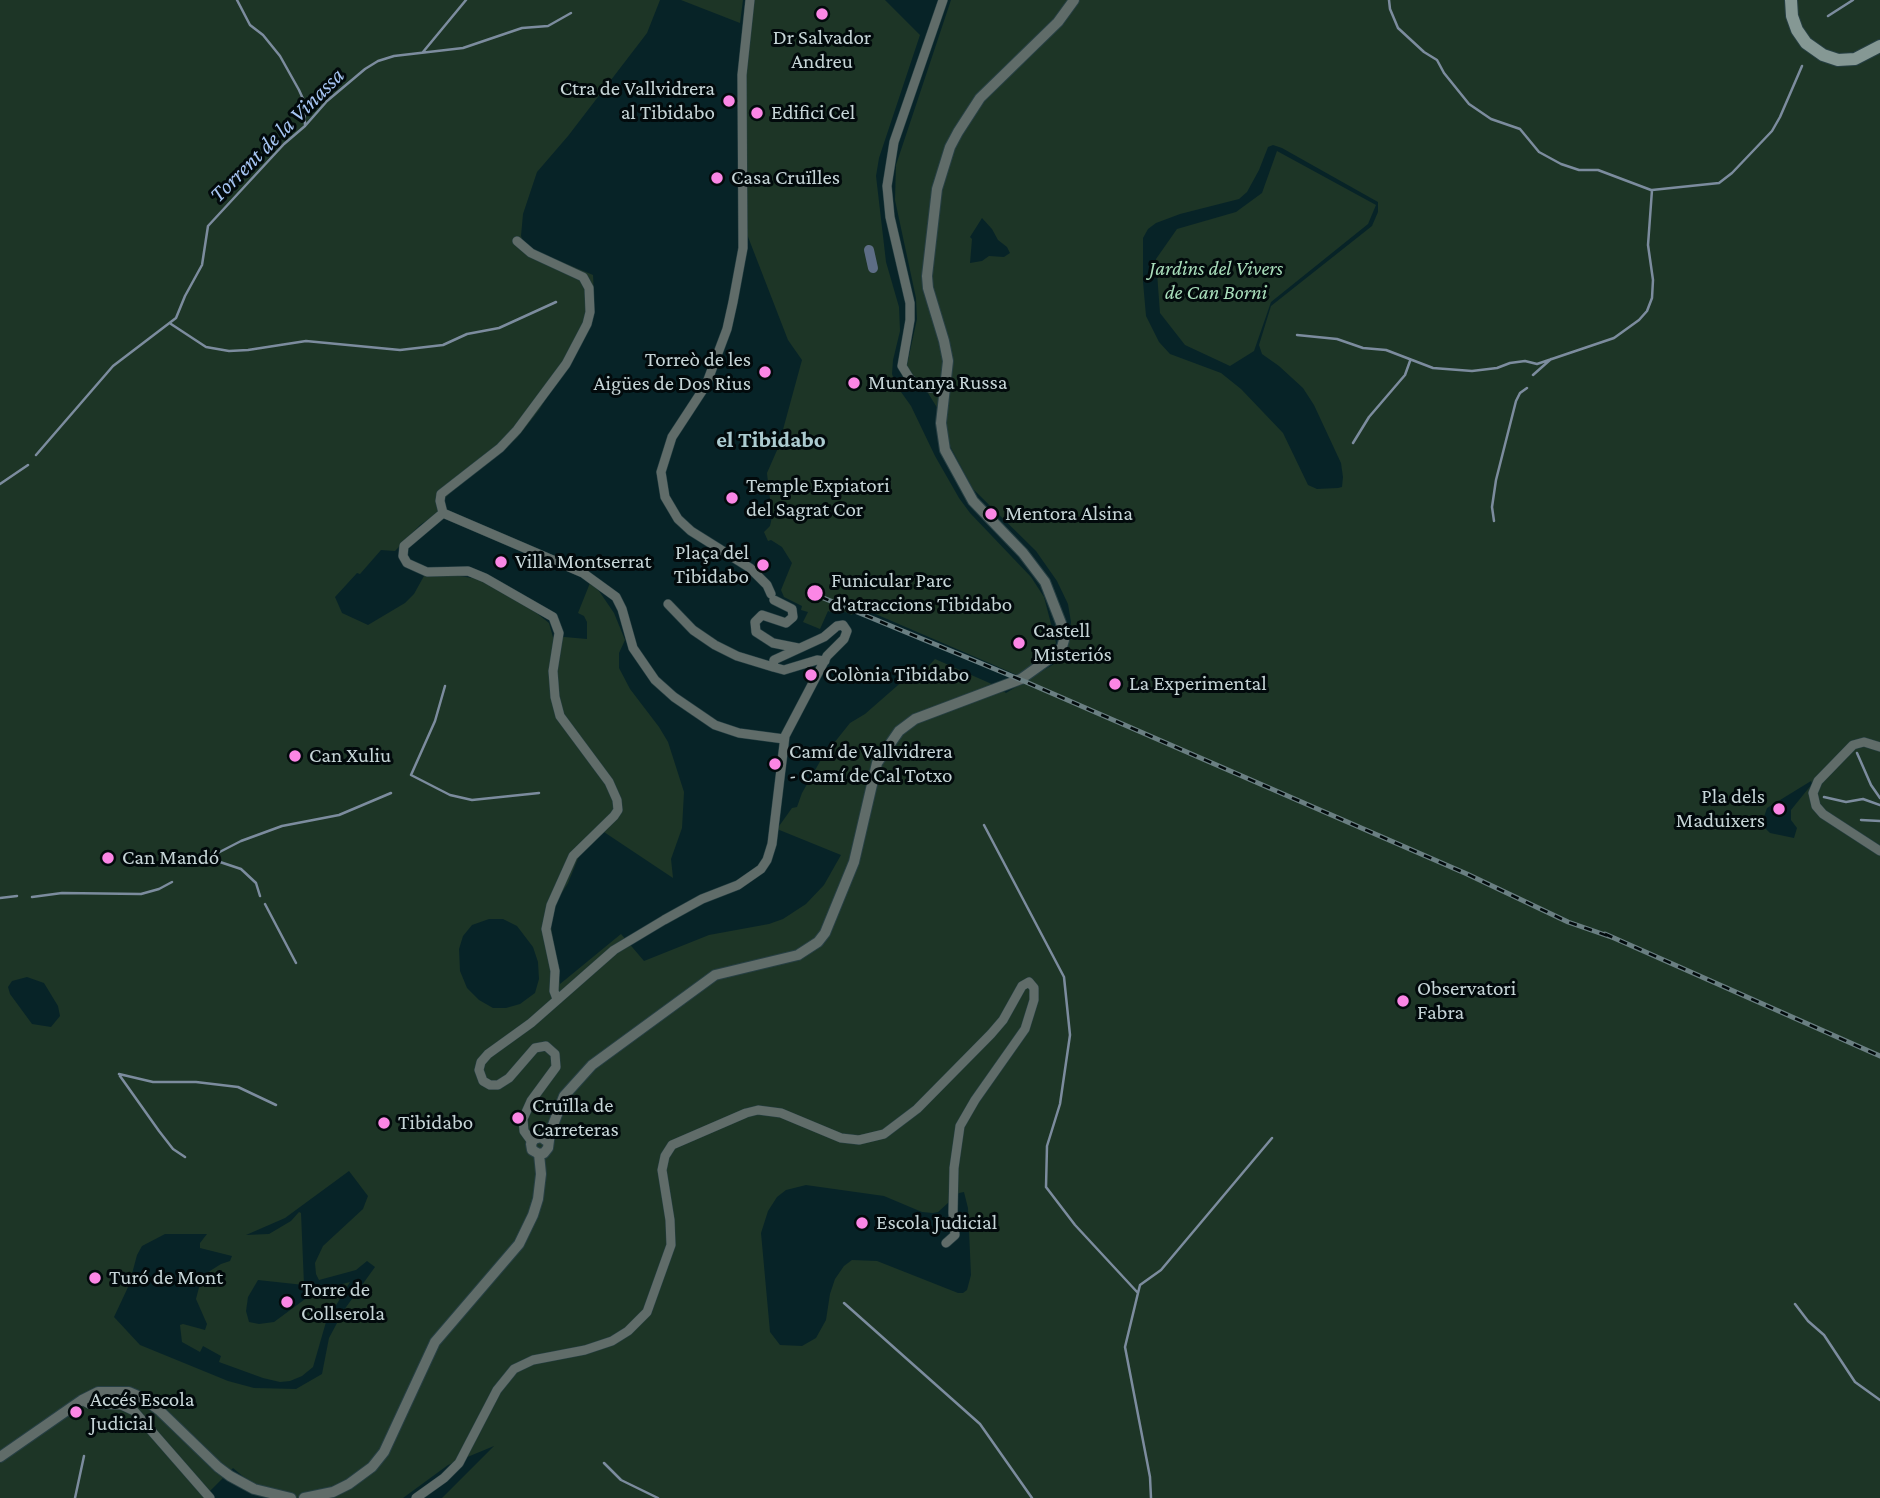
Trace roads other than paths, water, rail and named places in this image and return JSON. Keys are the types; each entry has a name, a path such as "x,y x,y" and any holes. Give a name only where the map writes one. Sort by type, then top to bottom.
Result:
{"main road":[{"path":"1791,0 1791,16 1797,30 1806,43 1818,52 1838,60 1855,59 1864,57 1880,46"},
{"path":"1797,0 1798,16 1804,30 1824,49 1840,54 1852,54 1868,48 1880,39"}],"street":[{"path":"750,0 742,75 743,248 733,302 727,329 706,385 671,437 661,472 665,497 678,519 691,531 759,576 767,584 772,597 792,609 793,617 786,623 762,615 755,621 756,632 773,643 800,648"},
{"path":"943,0 894,142 887,186 890,217 910,303 909,327 902,360 904,372 923,387 946,386"},
{"path":"539,1154 547,1151 564,1096 580,1075 600,1058 715,975 798,955 818,942 825,933 853,862 877,763 899,731 915,719 1021,679 1062,648 1062,623 1045,582 1023,553 973,501 949,460 941,428 948,361 927,276 937,189 950,147 980,98 1058,22 1073,0"},
{"path":"443,513 440,501 445,489 512,437 566,364 587,324 590,312 589,288 583,277 531,253 517,242"},
{"path":"443,513 583,573 616,597 633,648 655,680 674,698 715,725 739,733 784,739"},
{"path":"443,513 404,546 402,556 407,564 427,572 468,571 553,617 559,633 553,671 560,716 609,782 618,805 614,816 573,856 551,905 546,929 555,971 554,991 557,999"},
{"path":"668,604 693,630 737,656 784,670 817,660 825,661"},
{"path":"539,1154 532,1150 532,1142 524,1131 523,1119 531,1101 556,1067 555,1054 546,1046 535,1048 509,1078 498,1085 483,1081 479,1066 488,1054 521,1032 614,950 664,920 747,880 761,869 772,844 784,739 825,661 846,635 845,626 837,626 824,637 774,660 773,667"},
{"path":"1880,747 1868,742 1856,743 1850,747 1818,781 1813,798 1823,814 1880,851"},
{"path":"416,1498 444,1478 458,1463 497,1390 514,1370 533,1360 612,1342 647,1312 670,1245 670,1220 662,1170 665,1156 672,1145 758,1110 781,1113 841,1138 859,1140 884,1134 917,1109 984,1041 1003,1020 1022,986 1029,982 1034,988 1034,1000 1025,1030 960,1126 954,1168 955,1235 946,1244"},
{"path":"532,1142 539,1137 548,1142"},
{"path":"304,1498 333,1492 349,1484 372,1467 384,1452 435,1342 519,1244 538,1199 541,1174 539,1154"},
{"path":"0,1457 82,1400 98,1392 129,1392 143,1398 230,1476 254,1489 291,1498"},
{"path":"82,1400 89,1404 121,1405 134,1411 210,1498"}],"waterway":[{"path":"237,0 250,25 263,35 280,56 299,90 304,101 305,125"},
{"path":"423,52 466,0"},
{"path":"1389,0 1398,28 1437,60 1469,104 1491,119 1520,129 1539,152 1561,164 1579,170 1598,170 1651,190"},
{"path":"1828,16 1853,0"},
{"name":"Torrent de la Vinassa","path":"36,455 113,366 176,318 202,265 208,226 284,144 305,126 327,101 365,69 394,56 463,48 522,28 548,26 571,13"},
{"path":"1297,335 1337,339 1363,348 1386,350 1433,368 1472,371 1525,361 1537,364 1614,338 1639,320 1647,311 1652,298 1653,280 1648,245 1652,190 1719,183 1732,173 1772,131 1802,66"},
{"path":"869,250 873,268"},
{"path":"171,324 206,347 229,351 306,341 400,350 443,345 467,334 499,328 556,302"},
{"path":"1533,375 1551,359"},
{"path":"1353,443 1369,417 1405,375 1410,361"},
{"path":"1494,521 1492,507 1496,480 1516,401 1520,393 1527,388"},
{"name":"Torrent de la Vinassa","path":"0,484 28,465"},
{"path":"445,686 435,721 411,775 450,795 472,800 539,793"},
{"path":"1857,753 1880,798"},
{"path":"208,858 241,841 282,826 339,815 391,793"},
{"path":"1824,797 1846,802 1863,799 1880,805"},
{"path":"1861,820 1880,821"},
{"path":"984,825 1064,977 1070,1035 1060,1104 1047,1146 1046,1187 1075,1225 1138,1293 1125,1347 1150,1477 1151,1498"},
{"path":"208,858 241,869 256,883 260,896"},
{"path":"32,897 62,893 141,894 172,882"},
{"path":"0,898 17,896"},
{"path":"265,904 296,963"},
{"path":"119,1074 153,1082 196,1082 238,1087 276,1105"},
{"path":"120,1076 173,1149 185,1157"},
{"path":"1138,1293 1140,1285 1161,1270 1272,1138"},
{"path":"844,1303 980,1424 1032,1498"},
{"path":"1795,1304 1808,1321 1824,1335 1855,1382 1880,1400"},
{"path":"75,1498 84,1456"},
{"path":"604,1463 621,1480 658,1498"}],"railway":[{"path":"821,597 1026,682 1467,874 1568,922 1614,938"},
{"path":"1605,934 1880,1056"}],"place":[{"name":"Dr Salvador Andreu","path":"822,14"},
{"name":"Ctra de Vallvidrera al Tibidabo","path":"729,101"},
{"name":"Edifici Cel","path":"757,113"},
{"name":"Casa Cruïlles","path":"717,178"},
{"name":"Torreò de les Aigües de Dos Rius","path":"765,372"},
{"name":"Muntanya Russa","path":"854,383"},
{"name":"Temple Expiatori del Sagrat Cor","path":"732,498"},
{"name":"Mentora Alsina","path":"991,514"},
{"name":"Villa Montserrat","path":"501,562"},
{"name":"Plaça del Tibidabo","path":"763,565"},
{"name":"Funicular Parc d'atraccions Tibidabo","path":"815,593"},
{"name":"Castell Misteriós","path":"1019,643"},
{"name":"Colònia Tibidabo","path":"811,675"},
{"name":"La Experimental","path":"1115,684"},
{"name":"Can Xuliu","path":"295,756"},
{"name":"Camí de Vallvidrera - Camí de Cal Totxo","path":"775,764"},
{"name":"Pla dels Maduixers","path":"1779,809"},
{"name":"Can Mandó","path":"108,858"},
{"name":"Observatori Fabra","path":"1403,1001"},
{"name":"Cruïlla de Carreteras","path":"518,1118"},
{"name":"Tibidabo","path":"384,1123"},
{"name":"Escola Judicial","path":"862,1223"},
{"name":"Turó de Mont","path":"95,1278"},
{"name":"Torre de Collserola","path":"287,1302"},
{"name":"Accés Escola Judicial","path":"76,1412"}],"district":[{"name":"el Tibidabo","path":"771,440"}],"park label":[{"name":"Jardins del Vivers de Can Borni","path":"1216,281"}]}
